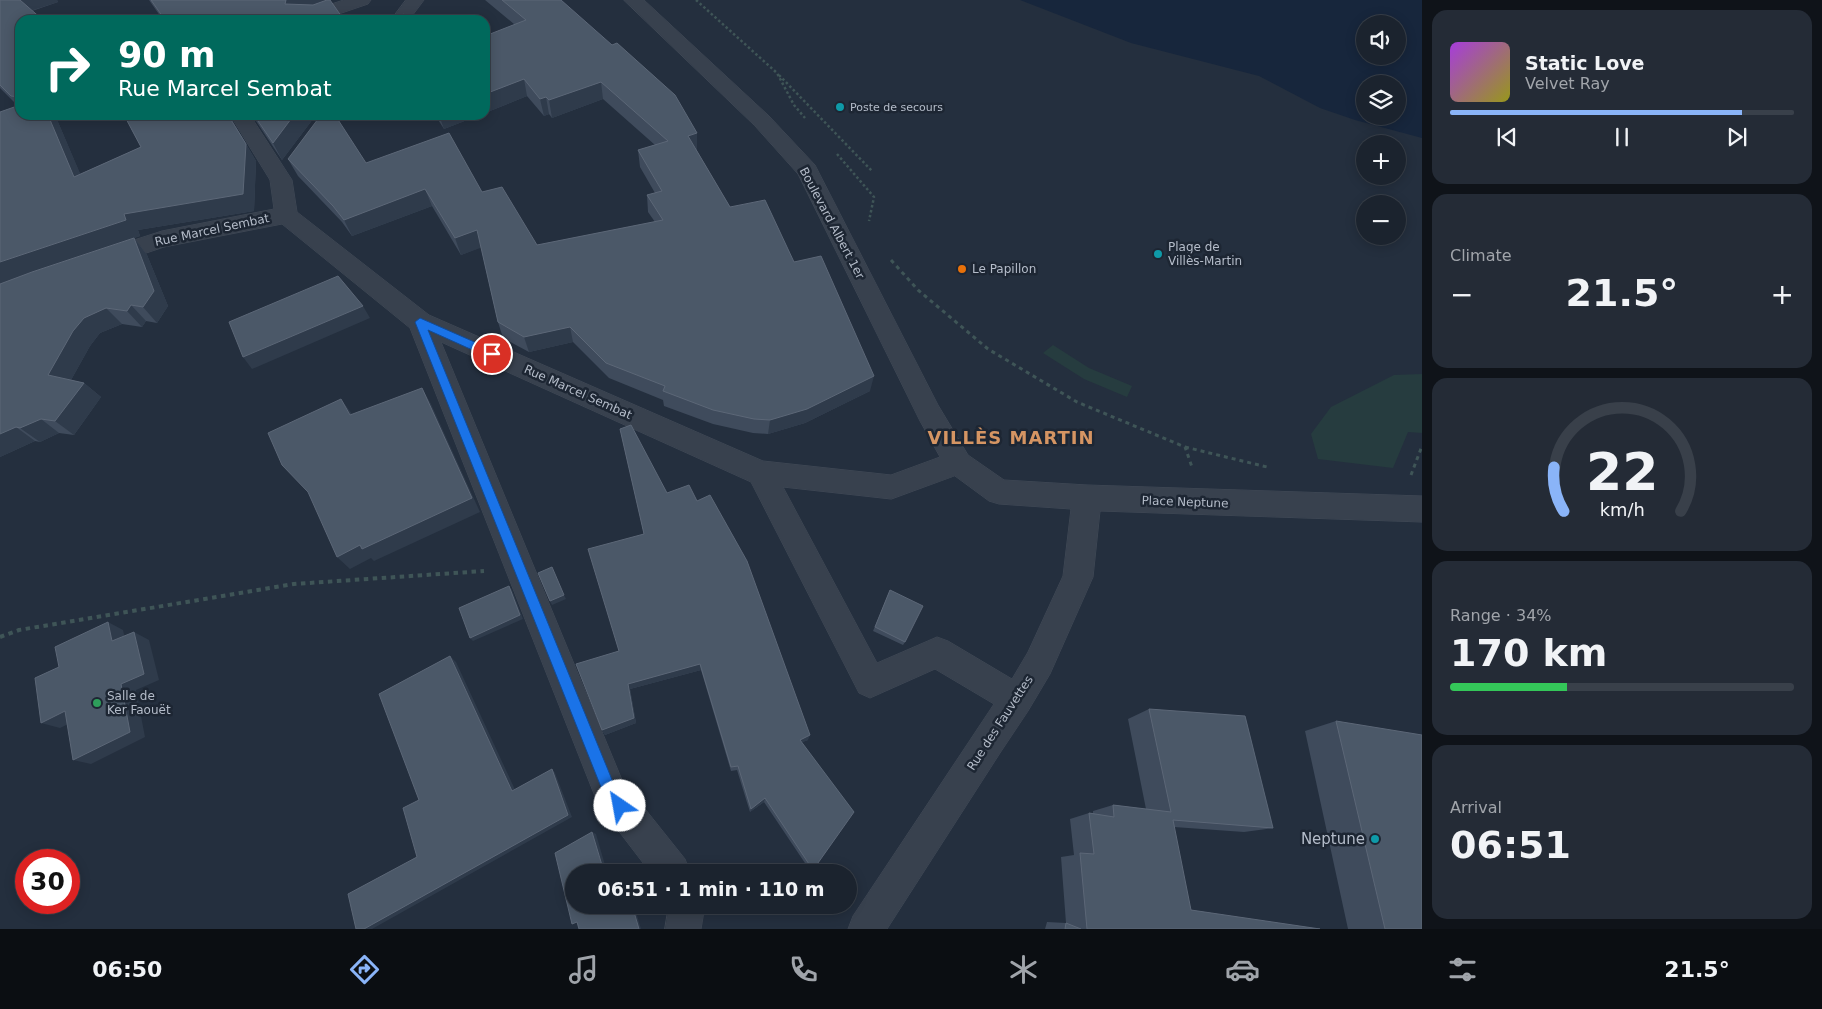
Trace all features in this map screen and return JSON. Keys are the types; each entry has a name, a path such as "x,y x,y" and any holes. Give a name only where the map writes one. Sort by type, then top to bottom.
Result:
{"street":[{"path":"318,15 362,0"},
{"path":"404,15 415,0"},
{"name":"Boulevard Albert 1er","path":"633,0 762,121 807,170 929,413 958,463"},
{"path":"244,120 286,172 286,215"},
{"name":"Rue Marcel Sembat","path":"87,264 162,239 286,215 420,322 761,473 891,487 958,463"},
{"path":"420,322 610,792 666,864"},
{"name":"Place Neptune","path":"958,463 999,492 1087,498 1422,509"},
{"path":"761,473 870,682 937,652 1016,700"},
{"name":"Rue des Fauvettes","path":"866,929 1039,663 1078,577 1087,498"},
{"path":"683,929 686,914"}],"path":[{"path":"696,0 777,73 872,171"},
{"path":"777,73 794,105 806,119"},
{"path":"831,147 874,197 869,228"},
{"path":"888,257 918,290 988,348 1076,402 1185,447 1206,502"},
{"path":"1408,482 1422,446"},
{"path":"0,637 19,630 294,584 520,569"}],"green space":[{"path":"1053,345 1089,368 1132,386 1127,397 1084,379 1043,353"},
{"path":"1422,374 1422,433 1408,432 1393,468 1318,459 1311,434 1331,407 1394,375"}],"water":[{"path":"1020,0 1422,0 1422,138 1374,125 1406,125 1406,75 1356,75 1356,120 1320,108 1259,76 1131,43"}],"building":[{"path":"0,0 20,0 37,15 15,15 15,96 11,96 0,85"},
{"path":"151,0 286,0 285,4 313,5 330,0 340,15 162,15"},
{"path":"502,0 561,0 612,45 617,43 675,95 697,133 688,136 730,207 765,200 794,262 821,256 874,376 807,409 770,420 754,419 713,410 663,391 665,386 606,363 570,327 524,337 498,322 477,230 455,238 425,189 344,220 288,159 317,120 338,120 366,163 449,133 482,192 502,187 537,245 663,220 647,195 662,191 638,150 668,141 601,82 549,100 546,97 540,99 524,79 490,92 490,34 526,20"},
{"path":"15,107 15,120 50,120 74,177 141,147 127,120 231,120 246,144 243,194 124,214 126,220 0,262 0,112"},
{"path":"257,120 290,120 273,143"},
{"path":"134,238 154,291 143,307 131,305 127,311 106,308 84,318 73,331 48,375 84,383 55,421 41,419 0,434 0,284"},
{"path":"338,276 363,306 243,357 229,322"},
{"path":"422,388 472,498 362,549 360,545 337,557 308,492 282,465 268,433 341,399 350,415"},
{"path":"631,425 667,493 689,485 697,501 710,495 747,561 810,735 800,740 854,812 817,864 809,864 765,798 751,809 738,766 731,767 700,664 628,684 634,718 602,730 576,664 619,651 588,549 644,534 620,429"},
{"path":"552,567 564,595 550,601 538,573"},
{"path":"509,586 520,615 470,638 459,608"},
{"path":"890,590 923,606 905,642 875,627"},
{"name":"Salle de Ker Faouët","path":"108,622 112,641 134,632 144,674 121,684 130,732 73,760 65,711 41,723 35,678 59,667 55,647"},
{"path":"450,656 512,791 552,769 568,815 364,929 356,929 348,894 417,857 403,808 419,800 379,694"},
{"path":"1149,709 1245,716 1273,828 1173,820 1191,910 1320,929 1087,929 1080,853 1094,854 1089,813 1114,817 1113,805 1171,812"},
{"name":"Neptune","path":"1336,721 1422,735 1422,929 1385,929"},
{"path":"592,832 602,864 565,864 565,895 555,853"},
{"path":"570,914 635,914 639,929 579,929 577,922 572,924"},
{"path":"1066,923 1081,929 1065,929"}],"place":[{"name":"Poste de secours","path":"840,107"},
{"name":"Plage de Villès-Martin","path":"1158,254"},
{"name":"Le Papillon","path":"962,269"},
{"name":"Salle de Ker Faouët","path":"97,703"},
{"name":"Neptune","path":"1375,839"}],"district":[{"name":"VILLÈS MARTIN","path":"1011,438"}],"route":[{"path":"492,354 420,322 610,792 620,806"}]}
